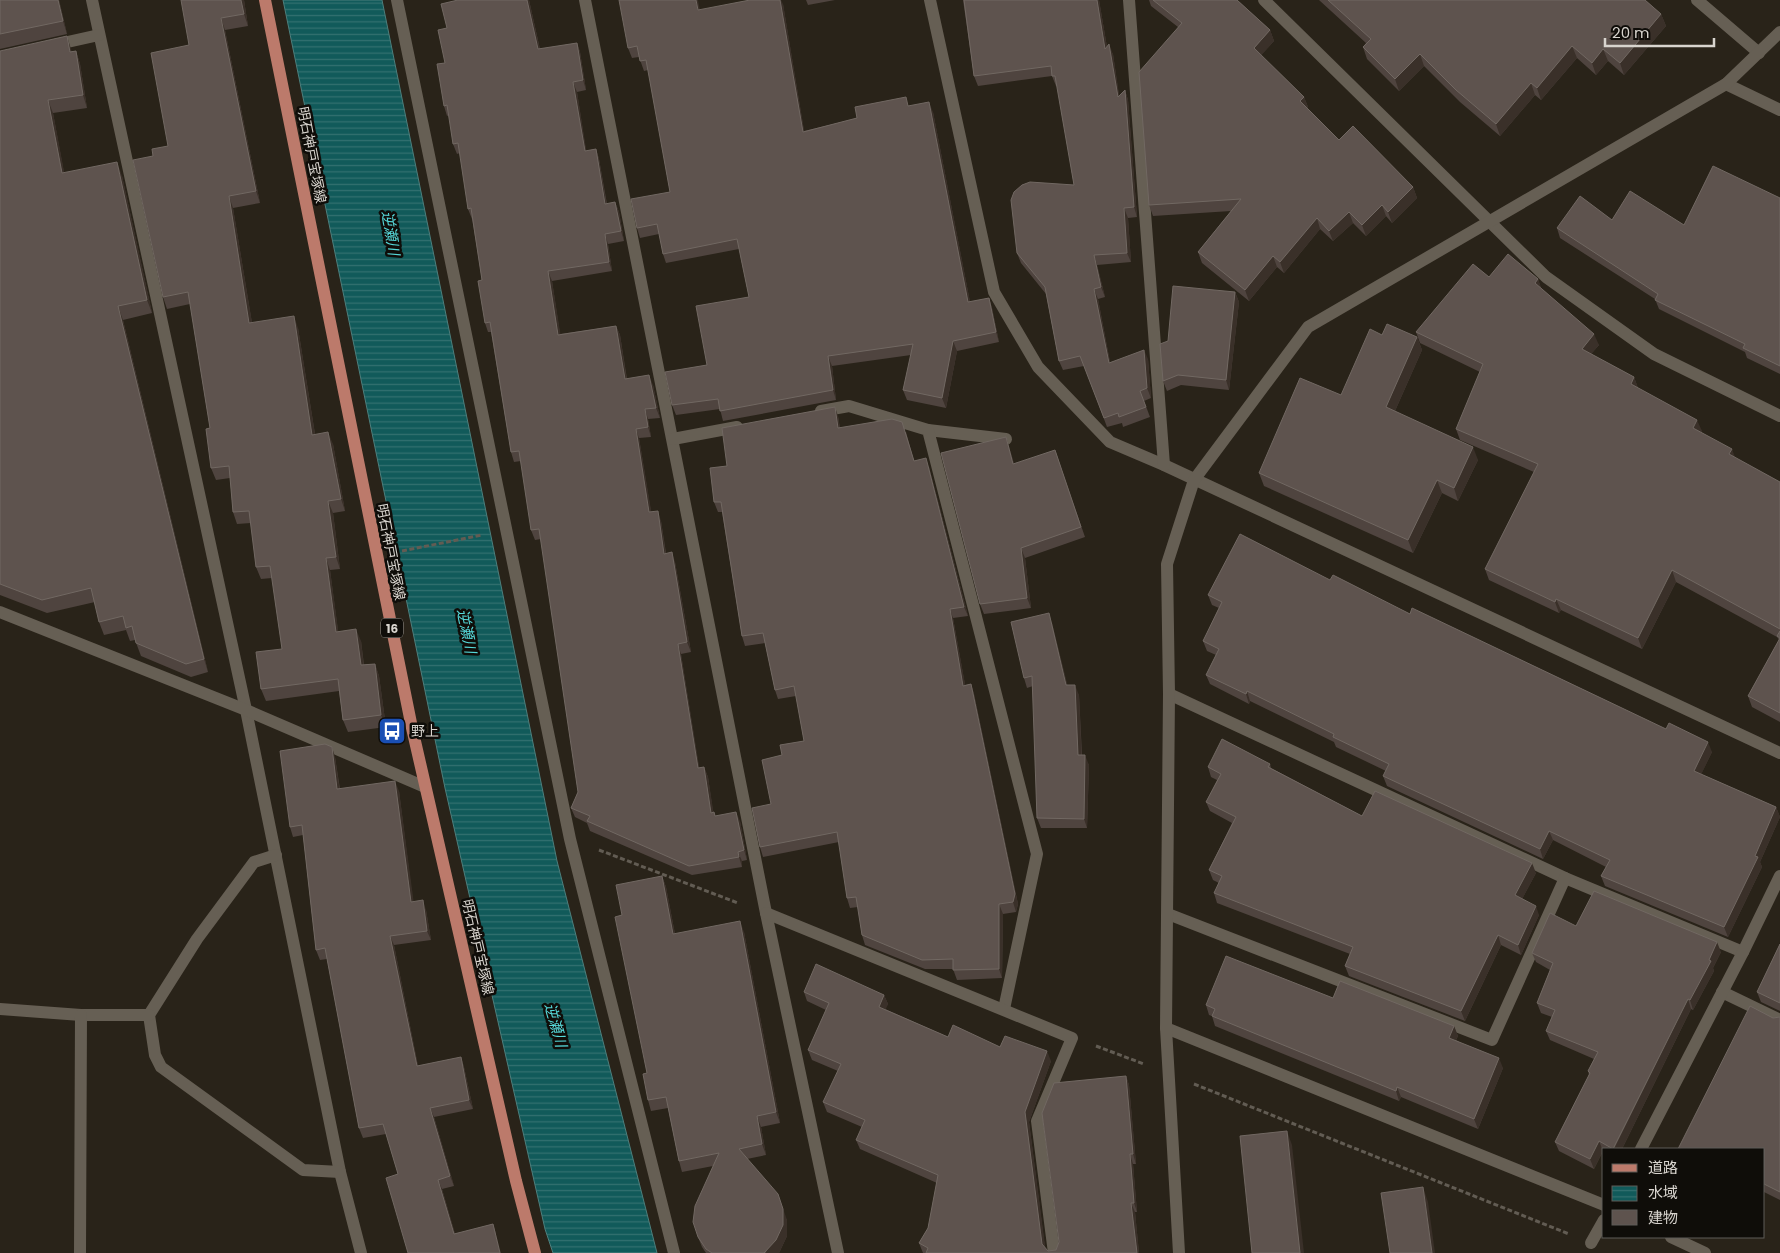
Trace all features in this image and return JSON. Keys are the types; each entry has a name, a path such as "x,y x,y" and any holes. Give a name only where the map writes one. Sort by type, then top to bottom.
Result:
{"main road":[{"name":"明石神戸宝塚線","path":"265,0 425,787 516,1181 535,1253"}],"street":[{"path":"92,0 246,710 340,1172 361,1253"},
{"path":"397,0 570,839 674,1253"},
{"path":"585,0 766,913 838,1253"},
{"path":"930,0 994,292 1038,367 1110,442 1164,465 1780,753"},
{"path":"1129,0 1164,465"},
{"path":"1264,0 1546,277 1654,354 1780,416"},
{"path":"1697,0 1760,53"},
{"path":"1179,1253 1166,1028 1169,694 1167,564 1194,480 1308,327 1726,84 1780,32"},
{"path":"45,47 99,35"},
{"path":"1726,84 1780,110"},
{"path":"810,413 849,406 928,430 1006,439"},
{"path":"673,439 751,424"},
{"path":"928,430 1037,854 1004,1009"},
{"path":"0,612 246,710 425,787"},
{"path":"1169,694 1566,878 1744,952"},
{"path":"276,855 254,862 197,939 149,1015 155,1056 161,1067 303,1170 340,1172"},
{"path":"1642,1148 1744,952 1780,876"},
{"path":"1168,914 1492,1040 1566,878"},
{"path":"766,913 1072,1038 1038,1121 1054,1253"},
{"path":"1722,992 1780,1020"},
{"path":"0,1009 80,1015 149,1015"},
{"path":"80,1015 80,1253"},
{"path":"1166,1028 1602,1204"},
{"path":"1591,1243 1602,1224"},
{"path":"1673,1238 1705,1253"}],"path":[{"path":"377,556 506,531"},
{"path":"570,839 766,913"},
{"path":"1072,1038 1168,1073 1591,1243"}],"water":[{"name":"逆瀬川","path":"283,0 382,0 557,861 657,1253 553,1253 545,1229 445,788"}],"building":[{"path":"0,0 58,0 63,21 0,34"},
{"path":"181,0 241,0 244,14 221,18 256,191 229,196 249,323 294,316 312,435 328,432 341,499 328,501 336,557 326,558 336,632 356,629 361,665 375,664 381,715 343,720 338,679 261,689 256,652 282,649 270,566 256,567 249,511 233,512 229,466 211,468 206,429 210,428 188,292 163,297 133,160 153,156 152,149 168,146 151,53 189,45"},
{"path":"458,0 527,0 538,49 577,43 583,80 573,82 585,151 596,149 605,204 615,202 621,231 605,234 609,262 548,271 558,335 616,326 625,379 649,375 656,408 645,409 648,427 636,429 649,512 658,511 664,554 672,552 687,642 678,644 698,768 704,767 711,813 714,812 715,816 736,812 744,850 738,852 739,857 689,866 587,821 590,816 571,808 578,792 539,529 531,530 519,451 511,452 490,322 485,323 478,281 482,280 471,208 468,209 458,143 453,144 447,105 444,106 437,64 445,63 438,30 447,28 441,4"},
{"path":"619,0 696,0 698,10 750,0 780,0 803,132 857,118 855,107 906,97 908,106 929,102 968,302 989,298 996,332 953,341 942,398 903,390 913,344 828,356 833,390 720,411 718,399 672,405 665,372 707,365 696,306 749,297 737,239 663,254 657,224 637,228 631,199 670,192 646,60 640,61 637,46 628,48"},
{"path":"964,0 1097,0 1105,49 1109,44 1118,97 1125,90 1134,207 1124,208 1127,253 1094,255 1101,287 1094,289 1109,363 1144,350 1147,388 1140,391 1146,407 1119,417 1118,413 1104,418 1080,356 1059,361 1045,287 1017,253 1011,200 1014,192 1022,185 1030,182 1074,185 1055,76 1052,76 1051,66 974,76"},
{"path":"1153,0 1237,0 1270,30 1254,48 1304,97 1300,101 1339,140 1353,126 1413,187 1388,212 1382,205 1362,225 1349,212 1329,231 1317,218 1280,262 1273,256 1245,290 1198,252 1241,199 1149,205 1139,72 1182,23"},
{"path":"1328,0 1645,0 1661,14 1620,63 1603,49 1592,63 1572,46 1537,88 1531,83 1496,124 1456,90 1420,54 1395,79 1363,47 1371,39"},
{"path":"67,36 70,52 76,51 83,95 48,100 62,173 117,162 147,300 118,306 204,659 186,664 136,643 132,626 126,628 123,616 99,622 91,588 42,600 0,584 0,51"},
{"path":"1713,166 1780,198 1780,366 1743,348 1745,344 1655,300 1658,294 1557,228 1580,196 1612,220 1630,191 1684,225"},
{"path":"1508,254 1538,279 1535,283 1594,334 1582,349 1634,377 1631,384 1697,420 1693,428 1732,449 1729,454 1780,482 1780,629 1672,570 1638,638 1556,599 1555,602 1485,569 1538,464 1456,429 1483,364 1416,332 1473,264 1489,277"},
{"path":"1173,286 1235,292 1226,380 1178,375 1163,381 1160,344 1168,341"},
{"path":"1387,324 1417,337 1386,407 1473,447 1454,488 1437,480 1408,540 1259,473 1300,378 1341,395 1370,329 1382,335"},
{"path":"835,407 838,428 892,419 902,422 914,461 926,458 964,607 950,609 963,686 971,684 1015,894 1013,902 999,904 999,969 953,970 953,959 922,960 862,935 856,897 847,898 837,832 760,847 752,808 771,804 762,760 782,755 780,745 804,741 794,686 775,690 763,633 742,636 721,502 714,502 710,468 727,466 722,428"},
{"path":"1006,437 1013,464 1055,450 1081,527 1021,548 1027,598 980,604 941,453"},
{"path":"1240,534 1330,580 1333,575 1410,614 1412,608 1666,729 1669,723 1708,742 1694,771 1776,807 1755,856 1758,857 1724,927 1601,876 1610,860 1549,831 1540,849 1383,776 1389,764 1333,737 1334,734 1247,691 1246,694 1206,675 1219,649 1203,641 1222,602 1208,595"},
{"path":"1049,613 1066,685 1075,685 1078,755 1085,755 1084,819 1037,818 1032,676 1024,678 1011,622"},
{"path":"1780,638 1780,713 1748,696"},
{"path":"1222,739 1270,764 1268,767 1362,816 1375,791 1532,863 1515,895 1536,906 1518,945 1498,935 1461,1011 1345,966 1353,947 1214,893 1222,876 1209,870 1236,817 1206,802 1221,774 1208,767"},
{"path":"325,744 332,747 337,789 395,781 411,902 423,900 427,931 390,936 417,1066 461,1057 469,1100 430,1108 450,1176 438,1180 454,1234 493,1224 500,1253 408,1253 386,1178 398,1174 383,1124 359,1128 325,948 316,950 302,825 290,827 280,751"},
{"path":"662,876 673,934 740,921 776,1112 757,1116 762,1144 739,1149 778,1194 783,1209 783,1225 776,1240 764,1253 712,1253 706,1249 698,1237 693,1222 695,1206 719,1153 679,1161 666,1097 648,1100 643,1074 647,1073 615,917 622,915 616,885"},
{"path":"1594,891 1717,942 1709,960 1711,961 1690,1000 1688,999 1614,1148 1599,1141 1590,1159 1555,1142 1590,1073 1588,1071 1598,1052 1546,1031 1555,1010 1537,1003 1553,963 1532,953 1550,913 1576,926"},
{"path":"1780,944 1780,1003 1757,992"},
{"path":"1226,956 1333,998 1340,981 1454,1026 1449,1038 1499,1058 1474,1119 1397,1087 1396,1091 1212,1016 1215,1009 1206,1005"},
{"path":"816,964 884,995 879,1007 948,1037 953,1025 1000,1047 1005,1036 1047,1051 1025,1112 1042,1244 1048,1251 1056,1250 1059,1242 1042,1113 1054,1083 1126,1076 1133,1154 1130,1154 1134,1203 1131,1203 1137,1253 926,1253 928,1248 919,1243 928,1228 938,1175 856,1140 865,1120 823,1102 841,1064 808,1050 829,1003 804,992"},
{"path":"1750,1006 1773,1018 1780,1017 1780,1192 1765,1184 1765,1148 1679,1148"},
{"path":"1287,1131 1300,1253 1252,1253 1240,1136"},
{"path":"1423,1187 1432,1253 1390,1253 1381,1193"}],"place":[{"name":"野上","path":"392,731"}]}
